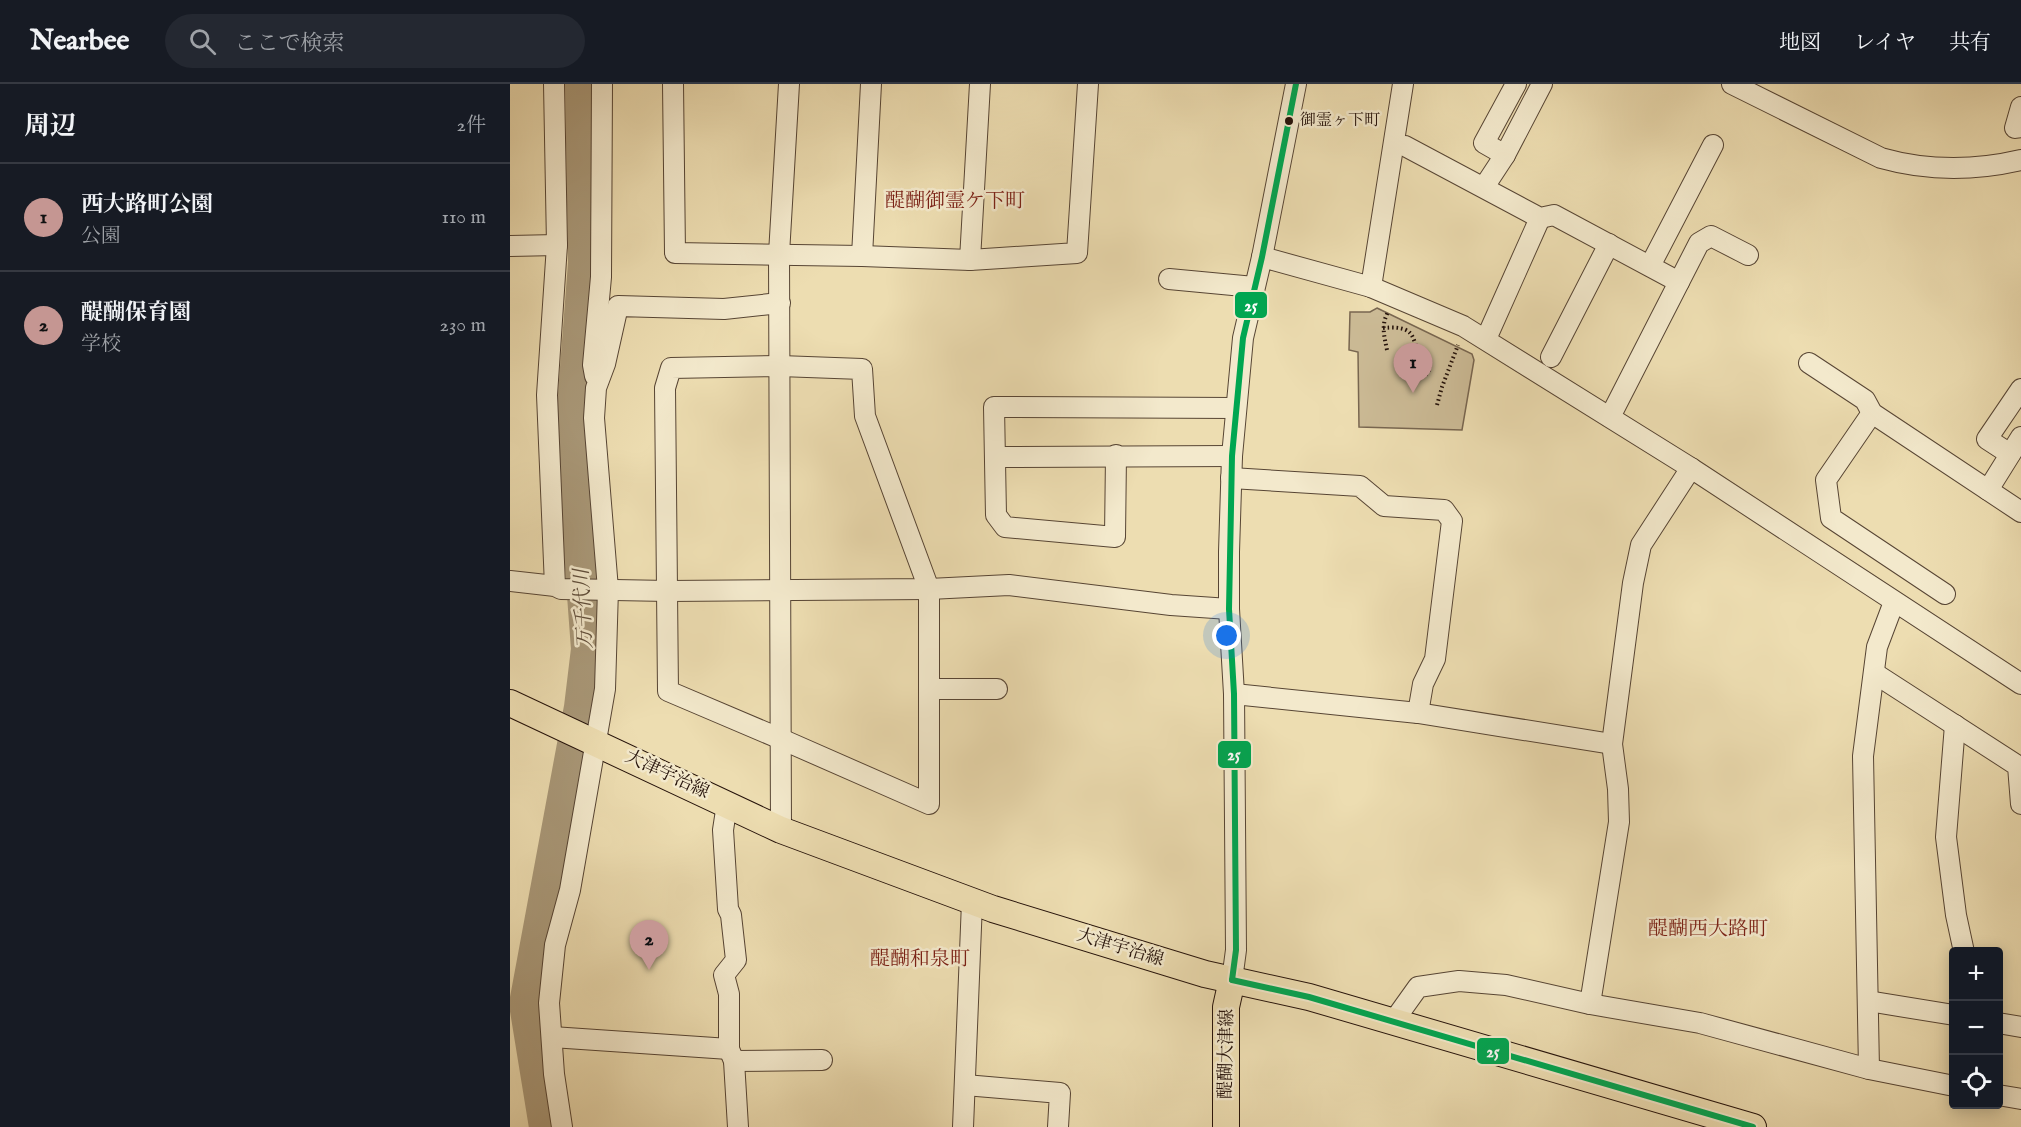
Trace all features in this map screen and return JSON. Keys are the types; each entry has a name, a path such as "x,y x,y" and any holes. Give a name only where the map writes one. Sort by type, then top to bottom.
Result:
{"main road":[{"name":"大津宇治線","path":"510,703 781,830 972,902 1204,974 1309,997 1754,1127"},
{"name":"醍醐大津線","path":"1226,1127 1226,1007 1232,980"}],"street":[{"path":"554,84 557,245 547,395 558,587"},
{"path":"562,1127 554,1074 549,1003 555,945 570,890 583,736 605,688 594,418 596,388 593,365 601,277 602,84"},
{"path":"673,84 675,253 970,260 1077,253 1088,84"},
{"path":"781,830 779,254 789,84"},
{"path":"862,256 871,84"},
{"path":"970,260 980,84"},
{"path":"1232,980 1236,950 1234,694 1229,609 1232,456 1243,338 1262,256 1296,84"},
{"path":"1371,287 1403,84"},
{"path":"1505,154 1484,143 1515,84"},
{"path":"1484,187 1505,154 1542,84"},
{"path":"1732,84 1881,158 1905,165 1948,169 1999,165 2021,160"},
{"path":"2021,107 2015,128 2021,127"},
{"path":"1650,266 1713,145"},
{"path":"1405,146 1540,218 1554,215 1679,282"},
{"path":"1486,339 1540,218"},
{"path":"1610,417 1699,243 1711,236 1748,255"},
{"path":"1551,357 1609,244"},
{"path":"510,246 557,245"},
{"path":"1262,256 1371,287 1463,326 1691,468 2021,684"},
{"path":"1169,279 1254,287"},
{"path":"596,388 605,364 618,306 724,309 780,303"},
{"path":"1809,363 1865,400 1872,413 2021,512"},
{"path":"780,366 862,369 864,416 929,589 929,804 781,738 668,692 665,388 671,368 780,366"},
{"path":"2010,454 1987,439 2021,389"},
{"path":"1116,455 1115,537 1005,527 996,515 994,406 1236,408"},
{"path":"1872,413 1826,480 1831,518 1945,594"},
{"path":"1988,490 2021,437"},
{"path":"995,457 1232,456"},
{"path":"1590,1004 1619,822 1618,789 1611,744 1633,583 1641,545 1691,468"},
{"path":"1231,478 1359,486 1384,506 1444,510 1452,521 1448,559 1435,658 1423,684 1419,713"},
{"path":"510,581 558,587 668,591 929,589 1009,585 1171,605 1229,609"},
{"path":"1869,1069 1863,756 1877,648 1894,602"},
{"path":"1874,673 2018,766 2021,804"},
{"path":"929,689 997,689"},
{"path":"1234,694 1419,713 1611,744"},
{"path":"1955,725 1946,837 1956,915 1963,947"},
{"path":"727,804 723,830 728,909 731,915 736,960 724,975 729,994 738,1127"},
{"path":"963,1127 972,902"},
{"path":"1393,1022 1418,987 1459,981 1506,985 1590,1004 1700,1023 1869,1069 1949,1085"},
{"path":"1868,1001 1949,1014"},
{"path":"2003,1024 2021,1027"},
{"path":"552,1037 732,1055 822,1059"},
{"path":"965,1085 1060,1093 1058,1127"},
{"path":"2003,1096 2021,1099"}],"path":[{"path":"1387,350 1383,328 1384,320 1390,309"},
{"path":"1383,328 1407,329 1412,334 1417,352 1430,364 1428,374 1404,377"},
{"path":"1437,405 1460,342"}],"shaded area":[{"path":"1377,308 1472,354 1474,360 1462,430 1359,427 1358,352 1349,350 1350,312 1370,312"}],"waterway":[{"name":"万千代川","path":"546,1127 526,1004 581,707 588,649 572,433 585,263 582,84"}],"transit line":[{"name":"25","path":"1232,980 1236,950 1234,694 1229,609 1232,456 1243,338 1262,257 1296,84"},
{"name":"25","path":"1232,980 1309,997 1753,1127"}],"place":[{"name":"御霊ヶ下町","path":"1289,121"},
{"name":"西大路町公園","path":"1413,393"},
{"name":"醍醐保育園","path":"649,970"}],"district":[{"name":"醍醐御霊ケ下町","path":"955,201"},
{"name":"醍醐西大路町","path":"1708,929"},
{"name":"醍醐和泉町","path":"920,959"}]}
